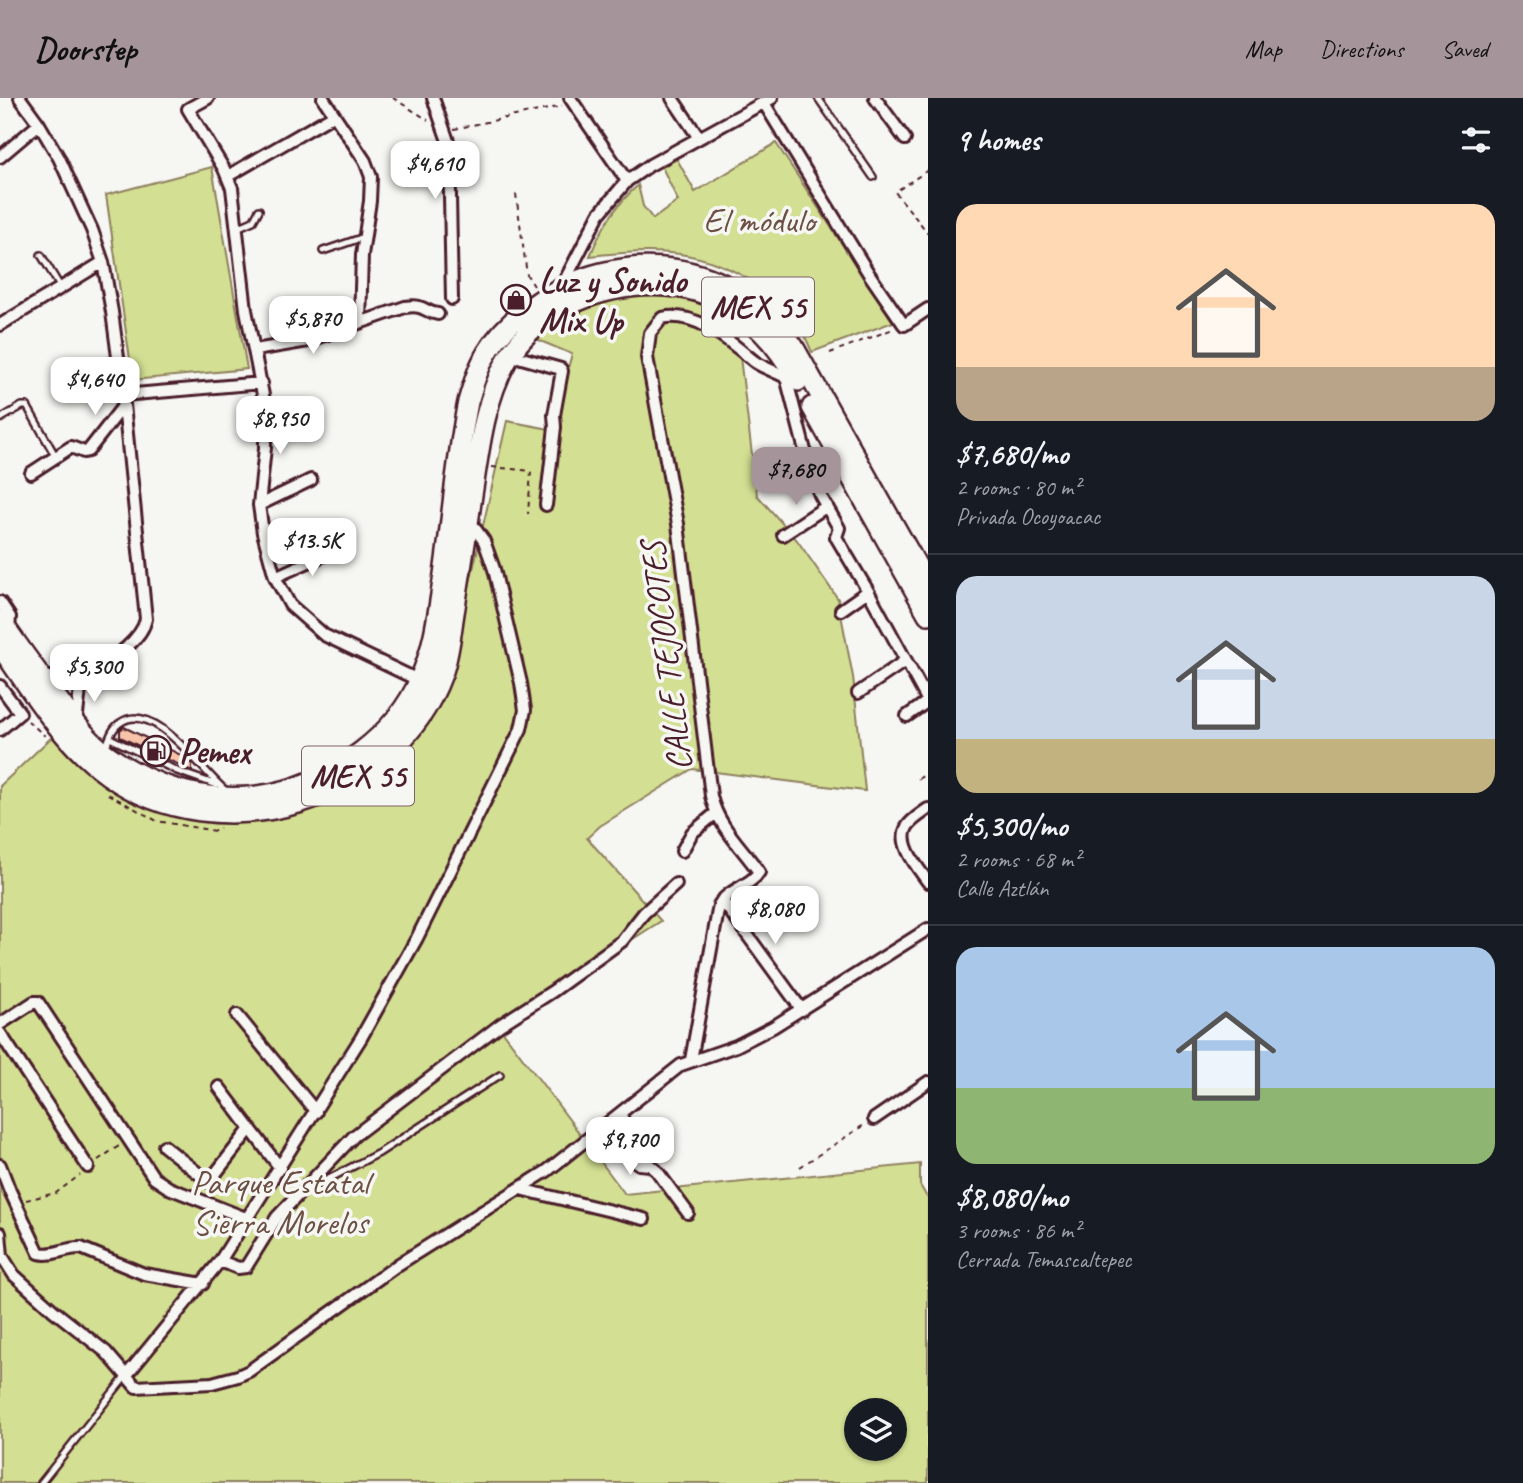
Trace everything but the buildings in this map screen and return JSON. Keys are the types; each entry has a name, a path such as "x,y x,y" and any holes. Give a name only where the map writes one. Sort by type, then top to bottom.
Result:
{"highway":[{"name":"MEX 55","path":"3,633 75,746 123,785 154,800 203,813 249,814 323,794 355,778 385,757 415,723 444,669 461,513 464,421 478,370 494,342 528,309 562,287 587,276 624,268 664,267 704,276 726,285 779,326 793,346 928,586"},
{"name":"MEX 55","path":"3,633 41,676 76,723 107,745 138,774 173,788 236,799 263,797 321,777 348,762 374,742 394,722 420,681 436,627 461,513 477,465 490,405 498,380 511,355 545,321 587,296 623,287 660,286 676,287 710,296 744,315 764,332 928,614"}],"street":[{"path":"20,98 39,124 64,170 92,230 103,262 113,312 124,400 146,619 133,642 81,681 41,676"},
{"path":"208,98 188,109 228,176 246,310 262,383 266,425 259,505 263,533 275,577 290,606 324,635 420,681"},
{"path":"323,98 365,161 371,177 364,237 360,322"},
{"path":"433,98 449,144 452,299"},
{"path":"672,98 699,138"},
{"path":"874,98 905,139"},
{"path":"571,100 627,181"},
{"path":"562,287 599,214 627,181 768,100 869,274 904,325 928,309"},
{"path":"228,176 334,115"},
{"path":"0,157 39,124"},
{"path":"1,325 103,262"},
{"path":"255,351 308,341 417,305 439,314"},
{"name":"CALLE TEJOCOTES","path":"722,900 759,874 716,813 709,783 678,524 647,357 650,333 656,322 666,316 689,320 716,331 755,362 790,374"},
{"path":"511,355 562,371 554,415 546,505"},
{"path":"790,374 810,470 839,528 836,537 928,701 907,716"},
{"path":"31,473 71,447 88,451 124,400 262,383"},
{"path":"259,505 311,480"},
{"path":"783,535 827,506"},
{"path":"126,1376 220,1261 316,1112 417,938 524,719 521,683 489,552 480,534 461,513"},
{"path":"275,577 335,550"},
{"path":"841,610 868,591"},
{"path":"0,602 10,619 3,633"},
{"path":"858,693 905,661"},
{"path":"76,723 81,681"},
{"path":"0,686 20,713 0,730"},
{"path":"928,809 910,823 905,832 908,850 928,882"},
{"path":"682,851 692,832 716,813"},
{"path":"220,1261 238,1268 246,1267 277,1217 342,1148 370,1123 500,1024 553,991 622,941 644,913 676,884"},
{"path":"722,900 802,1010"},
{"path":"691,1060 722,900"},
{"path":"0,1233 1,1251 9,1269 54,1311 106,1352 132,1384 140,1387 212,1382 238,1376 262,1362 399,1264 520,1189 569,1155 673,1070 691,1060 736,1046 802,1010 926,935"},
{"path":"0,1024 34,1002 40,1004 160,1184 248,1219"},
{"path":"237,1015 316,1112"},
{"path":"0,1033 88,1167"},
{"path":"874,1119 928,1082"},
{"path":"219,1087 280,1168"},
{"path":"621,1113 632,1158 657,1171 688,1213"},
{"path":"164,1146 209,1182 250,1129"},
{"path":"0,1164 37,1251 46,1255 72,1247 81,1248 144,1274 203,1284"},
{"path":"520,1189 644,1219"}],"lane":[{"path":"818,98 873,177"},
{"path":"237,228 253,220 260,210"},
{"path":"323,251 364,237"},
{"path":"41,255 61,288"},
{"path":"0,419 23,406 28,408 56,457"},
{"path":"220,786 107,745 116,726 126,720 153,723 182,746 236,799"},
{"path":"302,1192 379,1153 500,1075"},
{"path":"41,1483 126,1376"}],"path":[{"path":"393,98 445,131 560,107 571,100"},
{"path":"928,170 895,192 928,233"},
{"path":"516,194 527,275"},
{"path":"830,353 904,325"},
{"path":"477,465 531,471 528,514"},
{"path":"918,779 928,773"},
{"path":"800,1167 874,1119"},
{"path":"15,1203 56,1193 128,1139"}],"green space":[{"name":"El módulo","path":"776,143 893,322 812,352 798,322 783,305 759,286 718,264 657,252 590,256 610,217 638,185 643,206 653,219 678,201 662,167 677,159 695,192"},
{"path":"212,167 247,369 133,380 106,195"},
{"name":"Parque Estatal Sierra Morelos","path":"608,280 731,284 757,495 797,540 838,599 853,677 865,791 692,769 600,826 587,838 661,921 498,1025 625,1194 920,1164 920,1185 928,1199 928,1483 0,1483 0,786 72,718 107,755 217,805 366,773 444,696 507,421 550,429 572,354 538,340 574,299"}],"place":[{"name":"Luz y Sonido Mix Up","path":"516,300"},
{"name":"Pemex","path":"156,751"}]}
